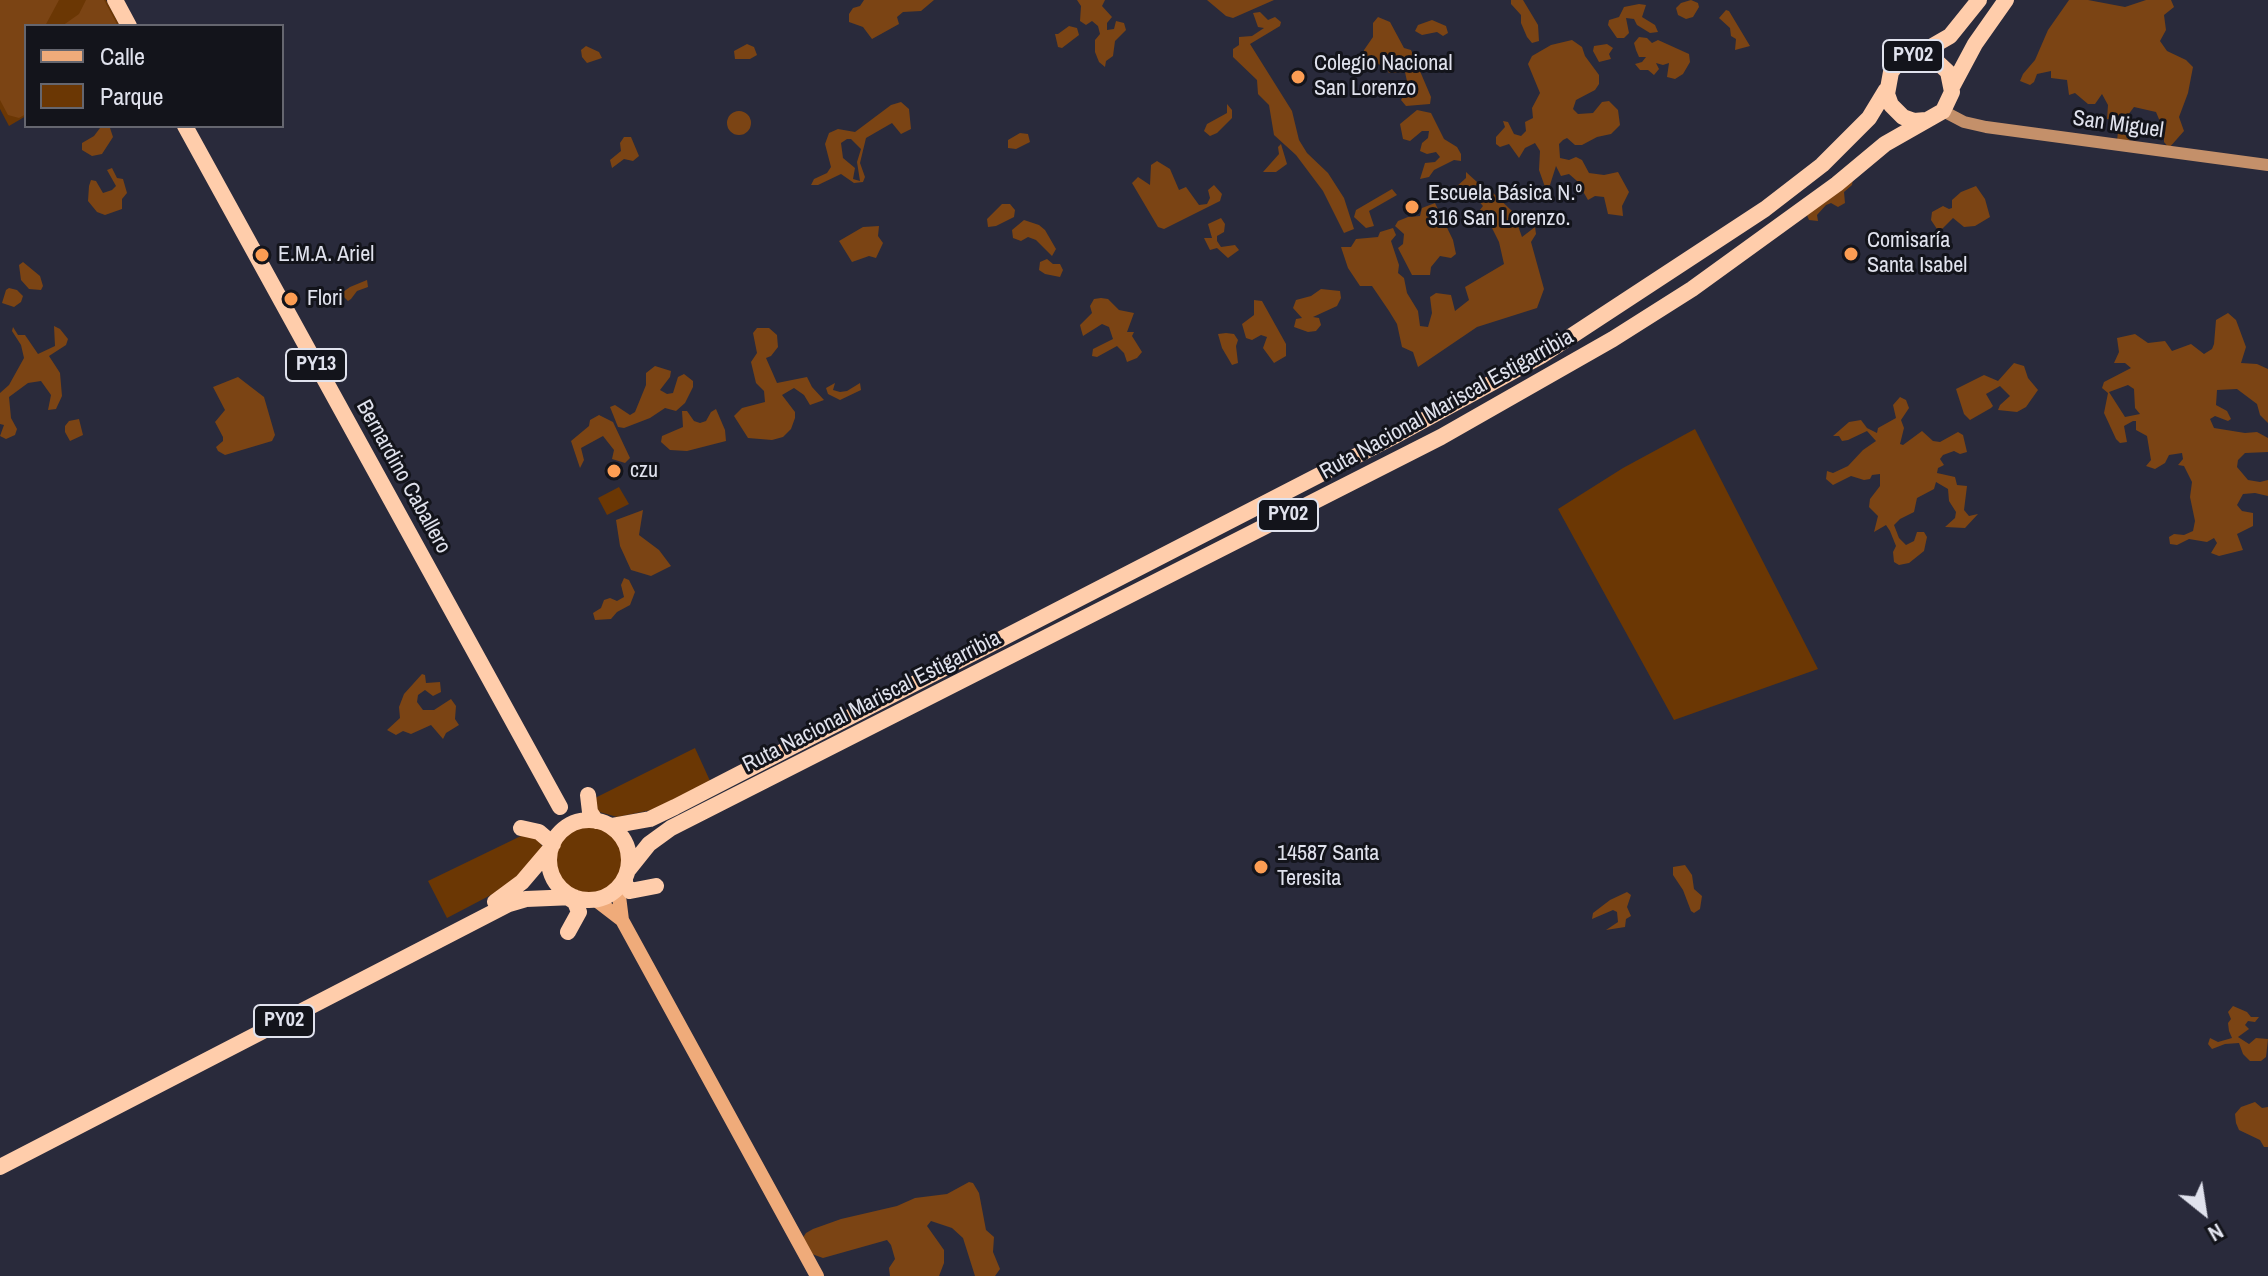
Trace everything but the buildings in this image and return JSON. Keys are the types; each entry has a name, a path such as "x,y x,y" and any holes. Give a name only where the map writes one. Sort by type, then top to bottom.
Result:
{"highway":[{"path":"115,0 128,24"},
{"name":"PY02","path":"1917,55 1928,56 1942,64 1951,77 1950,100 1943,111 1926,120 1908,119 1898,113 1891,105 1886,90 1888,77 1902,60 1950,36 1979,0"},
{"name":"PY02","path":"1952,87 1975,44 2006,0"},
{"name":"Ruta Nacional Mariscal Estigarribia","path":"600,822 650,819 675,807 1393,437 1541,356 1765,209 1822,165 1869,118 1886,90"},
{"name":"Ruta Nacional Mariscal Estigarribia","path":"624,878 649,844 671,828 1441,437 1563,369 1692,289 1837,184 1885,144 1926,120"},
{"name":"Bernardino Caballero","path":"186,128 560,807"},
{"path":"588,795 590,812 627,845 624,878 630,891 656,886"},
{"path":"568,932 579,912 575,902 553,877 549,863 560,807 600,822"},
{"name":"PY02","path":"0,1156 303,1004 501,898 522,882 559,833 574,823 600,822"},
{"path":"521,828 539,832 553,844"},
{"name":"PY02","path":"0,1167 509,904 526,899 571,897 596,900 624,878"}],"main road":[{"path":"622,920 624,878"},
{"path":"596,900 622,920 817,1276"}],"street":[{"name":"San Miguel","path":"1943,111 1964,122 1986,127 2268,165"}],"green space":[{"path":"0,0 106,0 119,24 24,24 24,117 9,126 0,109"},
{"path":"1695,429 1818,669 1674,720 1558,509 1623,468"},
{"path":"619,487 629,504 607,515 598,498"},
{"path":"695,748 711,783 661,808 617,817 596,811 593,799"},
{"path":"589,825 613,835 623,859 613,883 589,893 565,883 555,859 565,835"},
{"path":"523,835 536,838 543,847 510,885 447,918 428,881"}],"shaded area":[{"path":"0,0 59,0 46,24 24,24 24,115 19,118 8,115 0,100"},
{"path":"86,0 104,0 117,24 65,24 79,14"},
{"path":"864,0 934,0 921,11 903,12 897,17 899,24 872,39 863,27 849,22 853,8 860,6"},
{"path":"1077,0 1105,0 1102,6 1112,17 1107,23 1107,30 1114,29 1116,21 1124,23 1126,30 1115,41 1113,56 1106,61 1105,67 1095,52 1095,40 1100,34 1098,26 1092,21 1086,25 1080,21 1081,6"},
{"path":"1207,0 1274,0 1233,18"},
{"path":"1511,0 1523,0 1538,25 1539,41 1532,43 1527,37 1521,15"},
{"path":"1691,0 1699,7 1693,17 1686,19 1678,15 1676,8"},
{"path":"2069,0 2125,7 2146,0 2171,0 2174,7 2164,15 2166,30 2160,41 2167,51 2193,67 2179,117 2184,131 2169,148 2164,142 2164,131 2156,112 2134,107 2128,115 2126,129 2131,136 2129,141 2117,141 2119,122 2107,119 2108,105 2102,94 2095,104 2088,104 2075,93 2069,95 2067,80 2051,78 2051,71 2037,74 2030,85 2020,81 2035,60 2048,30"},
{"path":"1646,5 1642,17 1655,25 1658,32 1650,33 1637,25 1634,19 1626,18 1629,33 1624,38 1617,38 1608,25 1609,20 1619,17 1624,7"},
{"path":"1726,10 1750,46 1735,50 1736,39 1719,18"},
{"path":"1260,12 1268,20 1275,17 1281,22 1280,26 1250,44 1292,111 1299,140 1307,153 1328,173 1344,198 1354,229 1344,233 1323,191 1296,155 1274,135 1269,105 1258,94 1257,80 1233,57 1239,37 1252,36 1264,28 1258,27 1253,13"},
{"path":"1378,17 1390,22 1404,48 1411,50 1431,97 1430,104 1406,106 1401,100 1408,86 1405,72 1389,73 1385,66 1370,62 1365,57 1364,50 1373,37 1373,23"},
{"path":"1432,20 1446,26 1448,33 1443,36 1437,32 1422,35 1415,31 1418,25"},
{"path":"1069,26 1077,28 1079,35 1062,48 1058,47 1055,34"},
{"path":"1639,37 1647,38 1652,43 1658,40 1689,54 1690,62 1683,74 1675,79 1667,77 1669,63 1656,63 1659,69 1654,75 1648,70 1640,70 1635,64 1646,57 1639,57 1636,50 1634,43"},
{"path":"1572,40 1582,47 1599,75 1595,90 1576,100 1573,109 1578,114 1593,113 1602,102 1609,101 1618,110 1620,125 1611,134 1582,145 1575,145 1567,138 1563,140 1559,144 1560,158 1569,160 1576,157 1582,160 1589,173 1604,175 1618,172 1629,192 1622,206 1623,216 1608,214 1604,197 1595,196 1588,200 1577,181 1569,174 1561,176 1556,166 1550,185 1545,187 1539,170 1540,151 1535,143 1525,148 1519,158 1509,144 1500,147 1496,144 1496,137 1505,127 1503,121 1508,122 1514,134 1521,136 1526,131 1525,122 1533,118 1532,108 1540,93 1528,64 1532,56 1551,45"},
{"path":"747,44 754,47 757,55 750,59 735,59 734,51"},
{"path":"1607,44 1613,48 1609,54 1611,59 1599,62 1593,51 1594,46"},
{"path":"586,46 599,52 602,58 587,63 581,50"},
{"path":"901,102 909,109 911,129 901,134 892,123 866,138 860,163 865,177 863,182 854,183 841,174 818,185 811,185 814,179 827,173 831,167 825,144 829,133 838,129 855,132 891,105","holes":["851,139 861,149 857,162 860,181 853,179 855,168 843,158 841,143"]},
{"path":"1227,104 1232,110 1232,118 1210,136 1204,131 1207,124 1227,113"},
{"path":"1417,110 1431,113 1444,139 1457,147 1461,154 1461,161 1454,160 1434,170 1429,177 1420,179 1425,163 1435,162 1440,157 1436,152 1427,154 1420,151 1429,131 1422,131 1410,141 1403,139 1400,124"},
{"path":"739,111 750,118 751,123 744,134 739,135 728,128 727,123 734,112"},
{"path":"100,128 110,128 113,137 102,154 92,156 82,150 82,143"},
{"path":"1020,133 1028,134 1030,142 1016,149 1008,148 1008,140"},
{"path":"624,137 631,137 639,156 633,161 624,159 612,168 610,160 621,151 620,143"},
{"path":"1281,144 1287,164 1276,172 1263,172 1279,154"},
{"path":"1157,161 1170,169 1179,190 1186,187 1199,205 1207,204 1210,198 1208,190 1214,185 1222,194 1220,201 1164,229 1158,227 1132,183 1138,177 1150,185 1151,165"},
{"path":"112,168 117,178 123,179 127,193 122,199 122,209 105,215 97,212 88,201 89,186 91,180 96,181 103,193 112,190 116,186 107,170"},
{"path":"1466,172 1477,182 1479,195 1483,190 1490,190 1513,212 1522,237 1535,227 1536,234 1531,242 1544,289 1537,308 1477,327 1418,367 1413,352 1402,347 1397,324 1389,311 1372,286 1360,286 1348,268 1341,247 1351,247 1356,239 1378,237 1380,232 1393,228 1396,235 1391,241 1399,265 1398,273 1404,278 1407,293 1418,311 1420,326 1428,327 1432,313 1430,297 1436,293 1451,295 1455,311 1469,300 1465,287 1504,264 1499,242 1488,220 1476,218 1483,206 1469,190 1461,191 1456,187 1466,178"},
{"path":"1853,179 1852,185 1844,192 1845,203 1838,207 1831,203 1826,205 1817,215 1818,221 1809,220 1807,215"},
{"path":"1976,186 1985,199 1990,217 1975,226 1964,227 1953,218 1942,229 1937,229 1931,220 1932,212 1943,206 1952,208 1952,200"},
{"path":"1392,189 1397,195 1369,211 1374,226 1366,228 1354,217 1356,210"},
{"path":"1435,203 1453,240 1456,254 1451,258 1440,256 1431,267 1430,275 1412,275 1398,248 1403,244 1404,234 1395,226 1398,221 1408,217 1420,216 1422,208"},
{"path":"1002,204 1010,204 1015,210 1014,217 988,227 987,219"},
{"path":"1221,218 1225,224 1224,232 1217,236 1217,241 1221,247 1235,245 1239,250 1228,258 1217,248 1210,250 1204,238 1212,238 1208,224"},
{"path":"1024,220 1045,230 1056,249 1052,256 1036,240 1013,238 1012,230"},
{"path":"879,226 878,236 883,243 876,258 869,256 852,262 839,241 863,227"},
{"path":"1047,259 1053,264 1060,264 1063,270 1060,277 1039,270 1040,262"},
{"path":"23,262 40,276 41,290 29,289 21,280 19,265"},
{"path":"367,280 368,287 357,291 348,301 342,295 350,287"},
{"path":"9,288 23,296 14,307 2,303"},
{"path":"1321,289 1340,291 1337,306 1313,317 1319,318 1321,325 1316,331 1308,332 1294,327 1296,319 1302,318 1293,308 1296,300"},
{"path":"1094,299 1108,299 1119,310 1134,313 1127,332 1134,332 1132,336 1142,352 1137,358 1127,362 1117,346 1097,357 1092,356 1093,349 1113,339 1109,327 1102,324 1083,336 1080,325 1092,313 1090,306"},
{"path":"1254,300 1262,301 1286,344 1286,356 1274,363 1263,348 1267,337 1246,338 1242,324 1254,315"},
{"path":"2228,313 2236,320 2246,347 2241,363 2257,364 2268,369 2268,423 2260,415 2257,404 2237,389 2217,390 2216,405 2227,411 2231,419 2228,421 2215,416 2210,419 2214,428 2257,432 2268,438 2268,452 2245,453 2238,460 2237,467 2248,480 2268,480 2268,496 2243,494 2237,505 2242,511 2253,513 2253,526 2237,534 2243,550 2219,556 2211,553 2217,543 2214,538 2207,542 2189,539 2177,545 2170,544 2169,537 2174,534 2184,535 2193,531 2195,521 2190,497 2192,482 2184,466 2178,465 2183,459 2182,453 2169,455 2165,463 2155,469 2146,466 2151,460 2147,436 2136,430 2136,421 2133,421 2124,426 2127,442 2120,443 2116,439 2104,413 2108,393 2102,388 2104,382 2131,368 2125,363 2114,363 2119,352 2117,338 2135,334 2148,343 2165,341 2172,351 2191,344 2204,354 2214,344 2216,320","holes":["2128,385 2134,389 2135,408 2140,414 2125,417 2109,392"]},
{"path":"54,326 68,339 66,345 49,356 60,373 62,396 56,409 48,410 51,395 41,381 28,383 9,397 11,418 17,429 15,435 6,439 0,436 4,425 0,424 0,393 9,385 24,358 13,327 18,335 25,335 38,354 55,346"},
{"path":"757,328 769,328 777,335 778,347 766,358 777,383 807,377 824,400 810,405 804,395 794,388 782,395 795,412 795,418 791,429 783,437 772,440 748,438 734,416 742,408 765,402 764,391 756,383 751,362 757,353 753,333"},
{"path":"1218,334 1234,334 1238,340 1238,363 1232,365"},
{"path":"2014,363 2024,366 2028,378 2038,390 2026,407 2017,412 1998,410 2010,396 2000,386 1986,394 1993,406 1970,420 1964,414 1956,389 1984,375 1998,381"},
{"path":"655,366 671,371 660,390 667,394 673,393 678,377 684,374 693,381 685,403 676,411 665,408 650,418 624,428 618,427 610,407 615,405 630,415 635,412 646,385 646,373"},
{"path":"238,377 264,397 275,435 272,441 225,455 216,447 223,437 215,422 225,410 213,387"},
{"path":"835,383 833,390 840,392 860,383 861,390 840,400 828,394 826,388"},
{"path":"1900,397 1906,400 1909,408 1901,420 1904,428 1900,444 1922,431 1933,441 1940,442 1958,432 1963,435 1967,452 1960,454 1954,451 1943,455 1940,459 1944,465 1938,468 1937,473 1955,477 1957,485 1967,486 1964,510 1969,516 1978,514 1965,528 1945,527 1955,518 1956,512 1949,501 1948,489 1936,482 1934,489 1917,498 1914,512 1894,525 1899,538 1906,545 1914,541 1917,532 1924,532 1927,537 1924,551 1909,563 1899,565 1894,562 1896,546 1886,525 1874,532 1878,516 1869,507 1870,499 1880,486 1880,474 1864,480 1851,476 1833,485 1826,479 1827,471 1833,473 1848,466 1876,441 1867,431 1842,441 1839,436 1833,436 1849,422 1861,420 1867,428 1877,433 1878,428 1896,418 1893,405"},
{"path":"716,409 726,441 687,451 670,450 661,442 662,436 683,427 682,411 687,411 694,421 700,423 706,421"},
{"path":"599,415 613,422 630,458 625,463 612,459 614,450 603,436 581,448 584,460 580,468 571,441 589,426 590,420"},
{"path":"79,419 83,435 70,441 65,426 69,421"},
{"path":"643,510 639,535 659,550 671,566 651,576 631,570 620,546 616,520"},
{"path":"624,578 629,580 635,592 630,605 611,619 595,620 593,613 601,608 604,600 610,598 617,601 624,597 621,585"},
{"path":"422,674 426,683 440,682 441,692 433,696 425,690 418,695 417,702 423,710 434,710 451,699 456,706 455,719 459,725 446,733 443,739 431,725 411,734 403,731 396,735 387,730 400,718 399,707 404,694"},
{"path":"1685,865 1692,875 1694,889 1702,896 1700,909 1694,913 1673,875 1673,867"},
{"path":"1627,892 1631,895 1627,907 1631,916 1626,919 1625,927 1606,930 1618,922 1617,912 1613,910 1592,919 1593,913"},
{"path":"2233,1006 2251,1017 2259,1017 2255,1022 2248,1021 2245,1025 2249,1029 2238,1037 2249,1044 2256,1038 2268,1039 2266,1057 2261,1061 2250,1061 2239,1043 2212,1049 2208,1044 2210,1038 2218,1042 2232,1038 2228,1012"},
{"path":"2255,1102 2262,1108 2268,1107 2268,1147 2239,1130 2236,1123 2235,1114 2241,1107"},
{"path":"969,1182 979,1193 986,1230 994,1237 993,1252 1000,1269 995,1276 975,1276 963,1238 952,1228 931,1221 927,1226 944,1250 944,1263 939,1276 890,1276 889,1268 895,1259 887,1240 823,1258 809,1253 802,1239 813,1229 841,1219 897,1206 915,1198 947,1194"}],"place":[{"name":"Colegio Nacional San Lorenzo","path":"1298,77"},
{"name":"Escuela Básica N.º 316 San Lorenzo.","path":"1412,207"},
{"name":"Comisaría Santa Isabel","path":"1851,254"},
{"name":"E.M.A. Ariel","path":"262,255"},
{"name":"Flori","path":"291,299"},
{"name":"czu","path":"614,471"},
{"name":"14587 Santa Teresita","path":"1261,867"}]}
